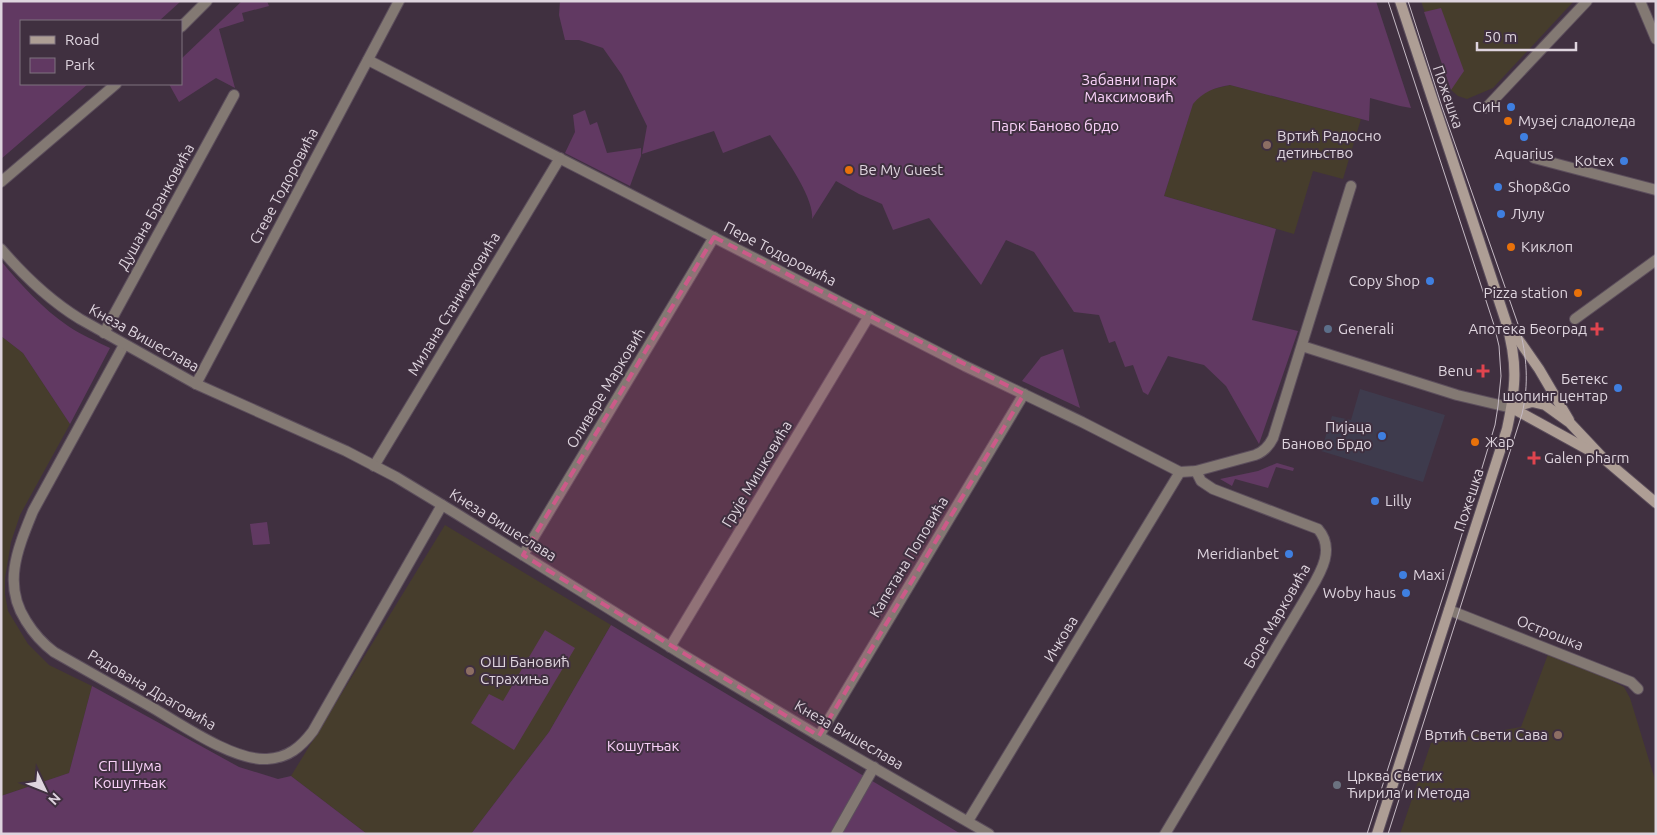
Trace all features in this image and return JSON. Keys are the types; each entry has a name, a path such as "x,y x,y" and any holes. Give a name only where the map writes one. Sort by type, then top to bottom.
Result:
{"main road":[{"name":"Пожешка","path":"1377,834 1507,429 1515,384 1514,357 1506,322 1400,1"},
{"path":"1506,322 1539,369 1570,423"},
{"path":"1512,408 1524,404 1538,403 1545,405 1570,423 1603,458 1656,503"},
{"path":"1512,408 1603,458"}],"street":[{"path":"182,26 207,1"},
{"name":"Стеве Тодоровића","path":"196,384 399,1"},
{"path":"1486,108 1587,1"},
{"path":"1640,1 1656,39"},
{"name":"Пере Тодоровића","path":"368,60 869,316 1180,472"},
{"path":"1,182 115,85"},
{"name":"Душана Бранковића","path":"104,333 234,95"},
{"name":"Милана Станивуковића","path":"374,466 560,158"},
{"path":"1534,158 1656,190"},
{"path":"1180,472 1196,471 1255,455 1269,445 1273,438 1351,186"},
{"name":"Оливере Марковић","path":"523,555 714,237"},
{"name":"Кнеза Вишеслава","path":"1,249 36,288 68,311 124,345 196,384 328,443 374,466 442,505 670,647 989,834"},
{"path":"1575,319 1656,260"},
{"name":"Грује Мишковића","path":"670,647 869,316"},
{"name":"Радована Драговића","path":"124,345 30,518 13,571 12,587 16,603 33,633 54,652 213,742 248,757 267,759 289,754 297,750 306,741 442,505"},
{"path":"1302,346 1457,395 1512,408"},
{"name":"Капетана Поповића","path":"819,736 1024,394"},
{"name":"Боре Марковића","path":"1165,834 1324,565 1327,547 1324,536 1318,529 1213,489 1201,481 1196,471"},
{"name":"Ичкова","path":"968,821 1180,472"},
{"name":"Острошка","path":"1449,610 1631,682 1638,689"},
{"path":"836,834 874,767"}],"highlighted area":[{"path":"714,237 1024,394 819,736 523,555"}],"shaded area":[{"path":"1421,1 1574,1 1493,88 1467,99 1458,96 1451,90"},
{"name":"Вртић Радосно детињство","path":"1230,85 1361,119 1343,179 1313,171 1294,234 1164,196 1193,103 1209,90"},
{"path":"1,336 23,353 70,424 20,515 11,542 5,578 8,611 28,644 49,665 92,686 69,773 1,796"},
{"name":"Пијаца Баново Брдо","path":"1360,389 1445,415 1423,482 1321,451 1332,416 1351,420"},
{"name":"ОШ Бановић Страхиња","path":"445,525 611,625 549,732 471,834 367,834 291,776"},
{"name":"Вртић Свети Сава","path":"1550,649 1624,687 1630,698 1656,783 1656,834 1400,834 1431,743 1521,727"}],"green space":[{"path":"1,1 181,1 160,20 20,20 20,85 87,85 1,159"},
{"path":"242,1 267,1 269,6 242,13 244,21 219,29 235,88 216,78 179,102 170,85 182,85 182,58"},
{"name":"Парк Баново брдо","path":"560,1 1376,1 1411,108 1370,98 1369,121 1230,85 1210,91 1193,104 1164,196 1276,229 1252,320 1298,331 1259,444 1226,386 1204,365 1168,356 1148,395 1143,392 1133,365 1125,367 1115,341 1109,343 1099,315 1074,312 1034,252 1006,240 981,285 929,218 893,230 882,204 836,181 812,219 812,210 803,188 770,135 723,153 714,131 642,154 647,126 622,75 603,48 579,40 565,40 559,15"},
{"path":"1441,8 1464,71 1451,90 1424,12"},
{"path":"585,110 590,125 597,122 607,153 641,148 641,156 630,186 565,153 575,132 573,115"},
{"path":"1,261 49,312 78,332 110,348 70,424 23,353 1,336"},
{"path":"1063,349 1080,408 1022,381 1041,357"},
{"path":"1277,463 1294,468 1293,471 1276,467 1268,488 1235,479 1232,486 1220,479 1258,471"},
{"path":"267,522 270,544 253,545 250,524"},
{"name":"Кошутњак","path":"611,625 961,834 471,834 549,732"},
{"path":"545,630 575,648 514,750 471,723 489,694 503,701"},
{"name":"СП Шума Кошутњак","path":"92,686 239,767 278,779 291,776 367,834 1,834 1,796 69,773"}],"tram line":[{"path":"1367,834 1446,587 1495,425 1501,376 1499,346 1494,325 1388,1"},
{"path":"1388,834 1522,414 1526,392 1524,348 1519,327 1442,107 1408,1"}],"place":[{"name":"СиН","path":"1511,107"},
{"name":"Музеј сладоледа","path":"1508,121"},
{"name":"Aquarius","path":"1524,137"},
{"name":"Вртић Радосно детињство","path":"1267,145"},
{"name":"Kotex","path":"1624,161"},
{"name":"Be My Guest","path":"849,170"},
{"name":"Shop&Go","path":"1498,187"},
{"name":"Лулу","path":"1501,214"},
{"name":"Киклоп","path":"1511,247"},
{"name":"Copy Shop","path":"1430,281"},
{"name":"Pizza station","path":"1578,293"},
{"name":"Generali","path":"1328,329"},
{"name":"Апотека Београд","path":"1597,329"},
{"name":"Benu","path":"1483,371"},
{"name":"Бетекс шопинг центар","path":"1618,388"},
{"name":"Пијаца Баново Брдо","path":"1382,436"},
{"name":"Жар","path":"1475,442"},
{"name":"Galen pharm","path":"1534,458"},
{"name":"Lilly","path":"1375,501"},
{"name":"Meridianbet","path":"1289,554"},
{"name":"Maxi","path":"1403,575"},
{"name":"Woby haus","path":"1406,593"},
{"name":"ОШ Бановић Страхиња","path":"470,671"},
{"name":"Вртић Свети Сава","path":"1558,735"},
{"name":"Црква Светих Ћирила и Метода","path":"1337,785"}],"park label":[{"name":"Забавни парк Максимовић","path":"1129,88"}]}
